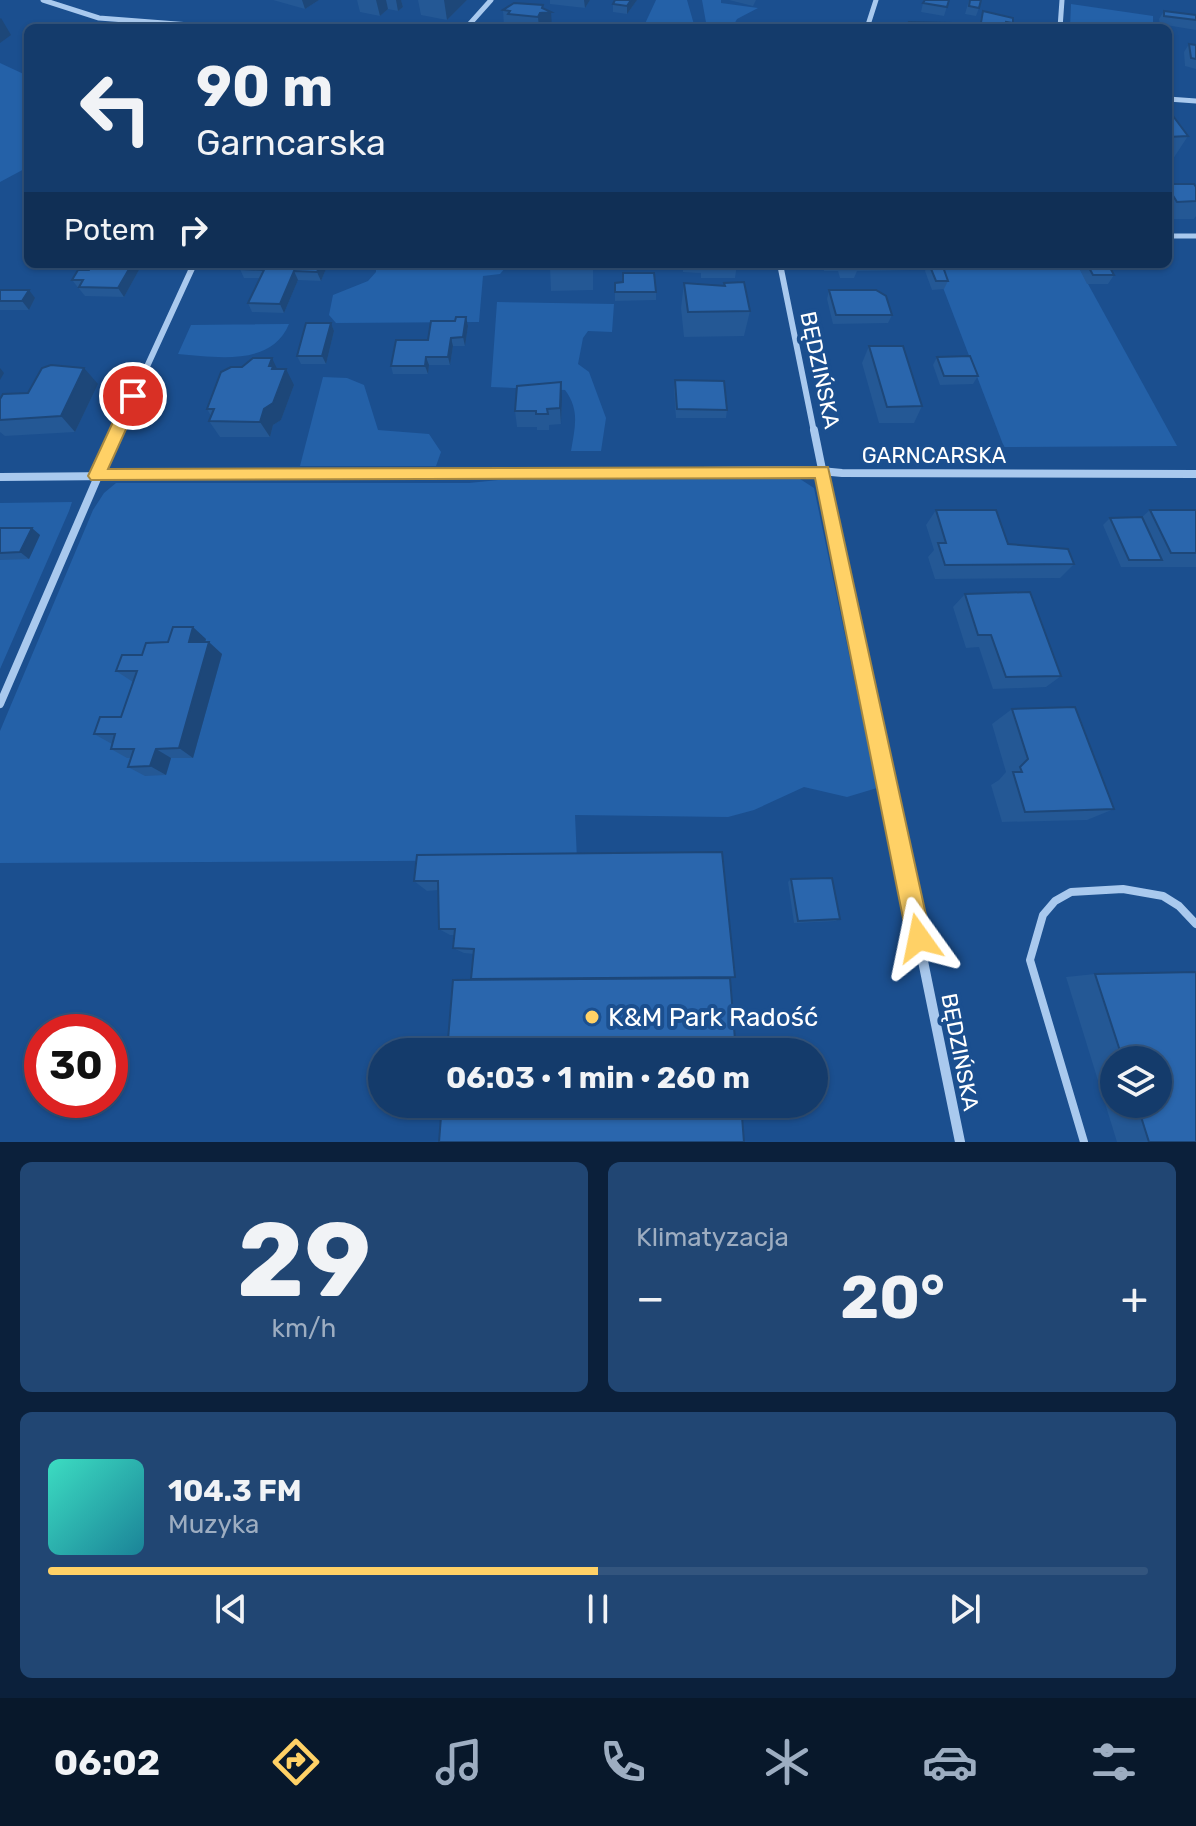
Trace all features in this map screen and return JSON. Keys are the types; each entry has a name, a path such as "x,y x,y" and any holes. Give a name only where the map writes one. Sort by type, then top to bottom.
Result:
{"street":[{"path":"43,0 99,18 177,24"},
{"path":"55,5 68,0"},
{"path":"470,24 491,0"},
{"path":"868,24 876,0"},
{"path":"1060,24 1062,0"},
{"path":"1172,99 1196,101"},
{"path":"0,704 97,476 192,268"},
{"name":"BĘDZIŃSKA","path":"781,268 960,1142"},
{"name":"GARNCARSKA","path":"0,477 822,471 1196,474"}],"lane":[{"path":"1172,236 1196,236"},
{"path":"1084,1142 1030,960 1034,934 1047,910 1064,894 1091,889 1157,893 1183,908 1196,924"}],"shaded area":[{"path":"656,0 687,0 694,24 645,24"},
{"path":"702,0 721,0 721,3 758,8 737,19 734,24 706,24"},
{"path":"1071,4 1153,16 1153,24 1070,24"},
{"path":"0,63 24,74 24,169 0,182"},
{"path":"376,268 505,268 500,274 483,276 479,322 336,323 329,315 333,295 368,281"},
{"path":"936,268 1079,268 1177,446 1004,447"},
{"path":"497,302 614,304 612,332 588,331 583,338 578,364 589,372 606,418 601,451 571,451 575,412 565,390 491,387"},
{"path":"289,324 281,338 256,353 225,357 178,354 191,325"},
{"path":"323,377 347,378 364,385 378,430 429,434 441,452 436,466 300,466"},
{"path":"508,479 800,479 814,488 877,788 847,797 804,787 754,810 728,817 575,815 577,860 0,863 0,731 93,510 104,493 116,483 469,483"},
{"path":"72,502 69,511 0,669 0,503"}],"building":[{"path":"615,0 631,0 627,6 613,4"},
{"path":"925,0 949,0 947,7 923,3"},
{"path":"970,0 981,0 979,8 969,6"},
{"path":"514,3 543,5 542,8 551,12 540,13 538,17 508,14 510,11 503,10"},
{"path":"983,11 1013,18 1013,23 981,24"},
{"path":"1164,11 1196,15 1196,20 1164,16"},
{"path":"909,22 952,24 909,24"},
{"path":"1189,44 1196,45 1196,59 1191,58"},
{"path":"1172,116 1173,116 1188,136 1172,137"},
{"path":"1172,184 1194,184 1196,201 1177,202 1172,194"},
{"path":"130,268 118,288 79,287 83,280 72,280 78,270"},
{"path":"319,268 317,272 294,271 280,304 248,303 264,270 240,269"},
{"path":"931,268 943,268 948,281 936,281"},
{"path":"1089,268 1110,268 1114,275 1093,275"},
{"path":"623,273 654,273 656,292 615,292 615,283 623,282"},
{"path":"744,282 750,311 688,312 684,283 725,286 724,283"},
{"path":"0,290 29,290 22,301 0,301"},
{"path":"829,290 876,290 886,296 892,315 836,315"},
{"path":"456,317 466,317 463,337 451,338 448,357 426,357 425,366 391,366 396,340 428,340 431,321 455,321"},
{"path":"306,323 331,323 322,356 297,356"},
{"path":"869,346 903,346 922,406 887,407"},
{"path":"970,356 978,376 944,376 937,357"},
{"path":"253,358 272,358 269,366 273,366 272,369 286,369 273,403 264,409 260,422 209,421 214,409 207,409 221,372 231,367 242,367"},
{"path":"51,365 84,368 61,416 0,420 0,399 3,394 28,393 42,368"},
{"path":"675,380 724,381 727,410 677,409"},
{"path":"561,382 560,408 547,409 548,414 515,411 517,386"},
{"path":"936,510 996,510 1008,544 1068,549 1074,564 945,565 938,543 946,543"},
{"path":"1150,510 1196,510 1196,553 1171,553"},
{"path":"1142,517 1162,560 1129,560 1110,518"},
{"path":"0,528 32,528 20,552 0,553"},
{"path":"1030,592 1061,676 1006,677 991,635 978,635 965,594"},
{"path":"173,627 193,627 189,642 209,642 179,748 156,749 150,766 128,767 134,749 111,749 115,734 94,734 100,717 121,717 137,671 116,671 122,655 142,655 146,643 168,642"},
{"path":"1075,707 1114,809 1025,812 1013,772 1022,772 1020,767 1028,759 1012,709"},
{"path":"722,852 735,977 471,979 474,949 453,948 455,929 439,929 438,881 414,881 417,855"},
{"path":"832,878 840,919 798,921 791,879"},
{"path":"1196,972 1196,1142 1149,1142 1141,1118 1172,1118 1172,1046 1118,1046 1095,974"},
{"name":"K&M Park Radość","path":"730,978 735,1038 448,1038 453,980"},
{"path":"441,1118 742,1118 744,1142 439,1142"}],"place":[{"name":"K&M Park Radość","path":"592,1017"}],"route":[{"path":"133,396 97,476 822,471 919,938"}]}
